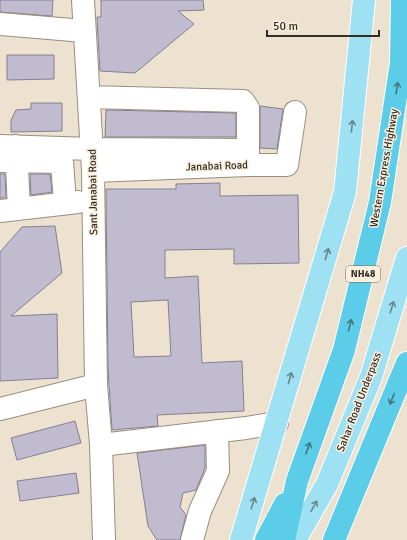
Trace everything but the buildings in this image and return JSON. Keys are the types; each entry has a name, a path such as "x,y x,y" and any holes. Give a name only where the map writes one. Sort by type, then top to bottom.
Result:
{"highway":[{"name":"Western Express Highway","path":"284,540 297,480 344,350 380,202 401,63 402,0"},
{"path":"334,540 407,363"},
{"path":"266,540 297,480"}],"main road":[{"path":"241,540 345,192 364,0"},
{"name":"Sahar Road Underpass","path":"295,540 327,484 371,377 407,258"}],"street":[{"name":"Sant Janabai Road","path":"83,0 93,171 96,385 104,540"},
{"path":"0,24 84,31"},
{"path":"8,153 92,149 248,158 248,108 243,101 89,97"},
{"name":"Janabai Road","path":"93,171 248,158 287,165 296,112"},
{"path":"8,153 62,162 65,203"},
{"path":"8,153 9,210 93,200"},
{"path":"0,409 96,385"},
{"path":"100,445 217,432 277,423"},
{"path":"192,540 200,511 218,471 217,432"}]}
